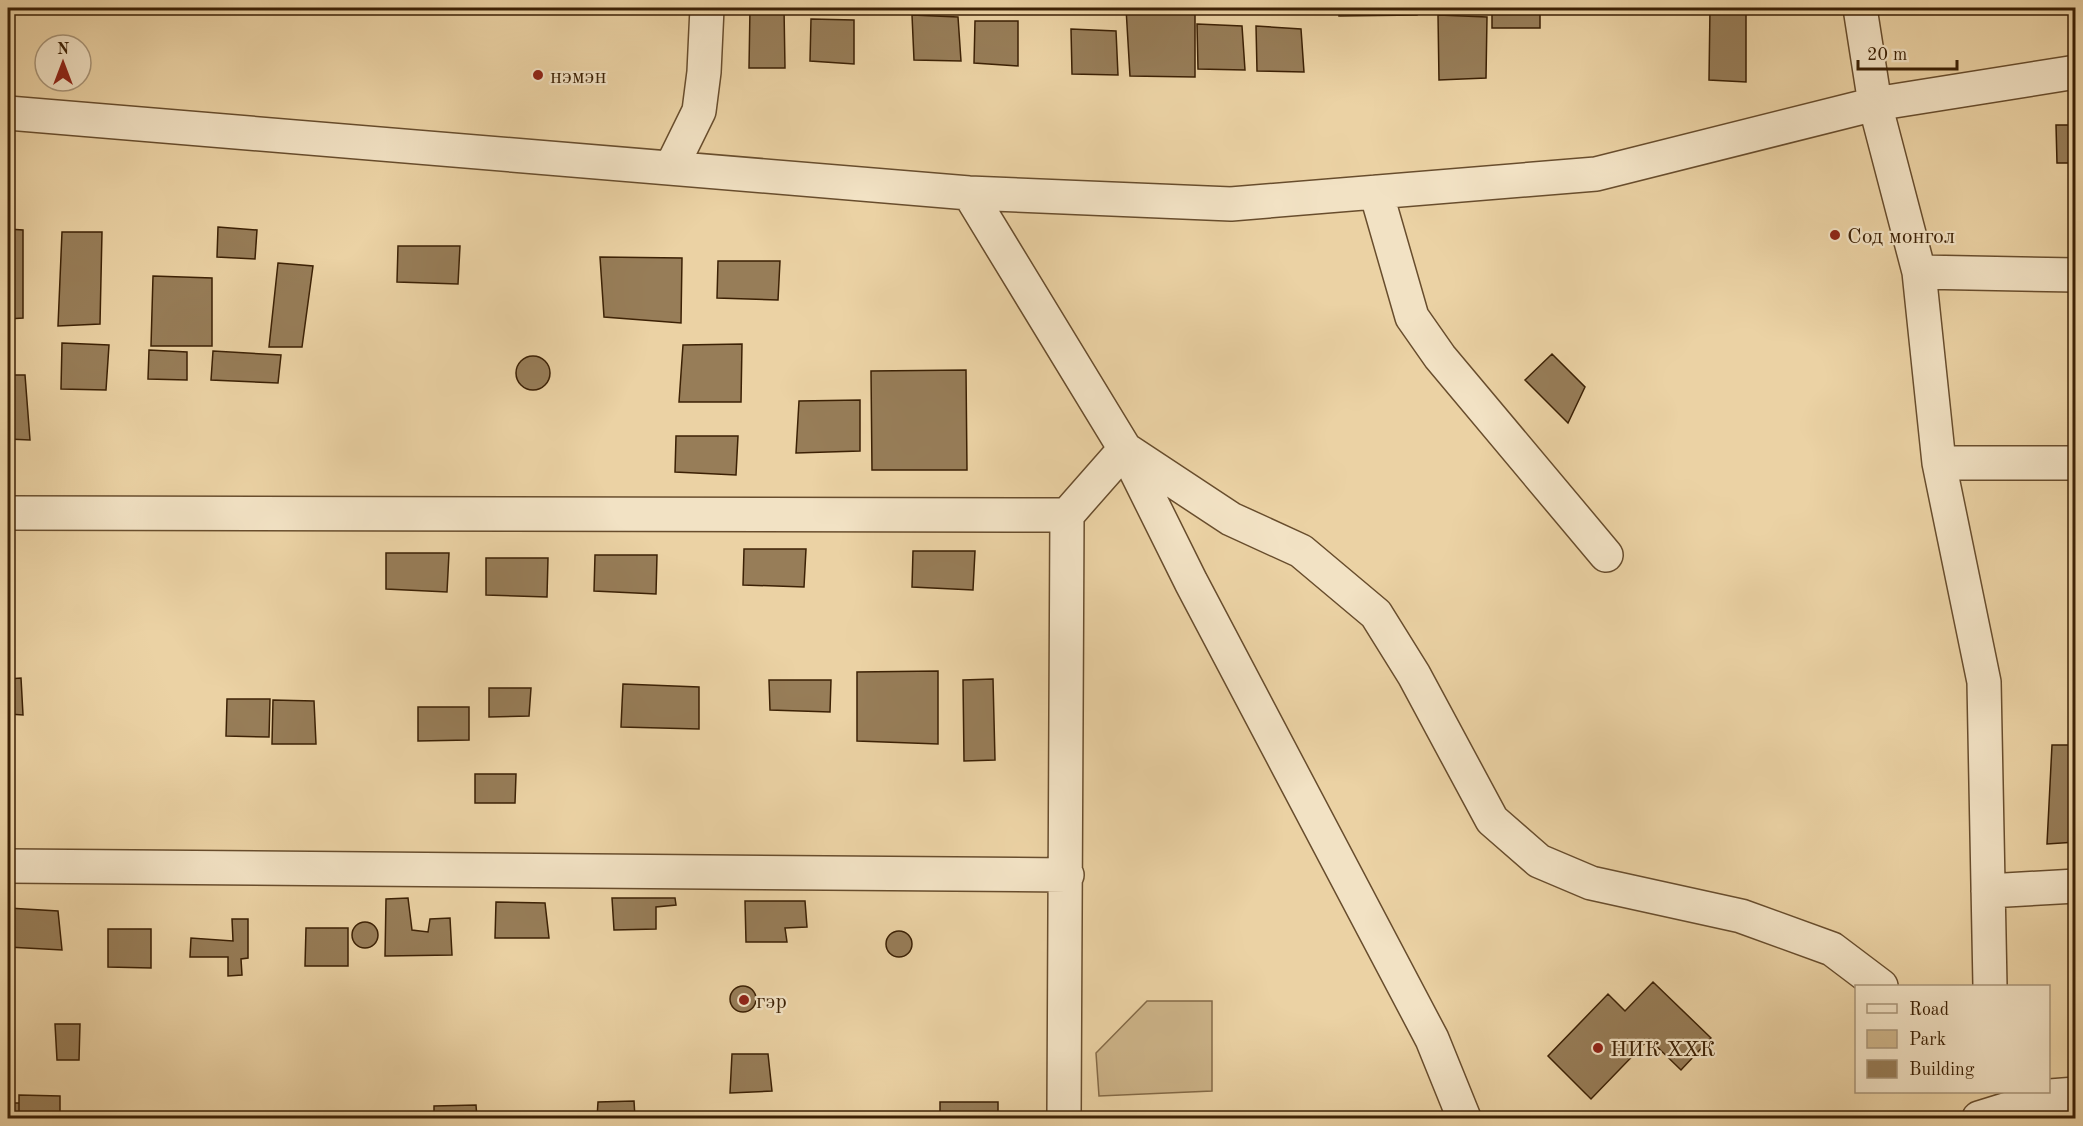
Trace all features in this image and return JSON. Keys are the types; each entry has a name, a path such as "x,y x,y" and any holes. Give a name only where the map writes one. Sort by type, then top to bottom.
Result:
{"street":[{"path":"671,168 699,111 704,72 707,8"},
{"path":"1860,8 1875,104 1919,272 1939,463 1984,682 1990,985"},
{"path":"8,113 969,193 1231,204 1596,174 1875,104 2076,72"},
{"path":"1376,192 1412,317 1440,357 1606,555"},
{"path":"969,193 1125,449 1191,582 1432,1040 1464,1119"},
{"path":"1919,272 2076,275"},
{"path":"1064,1119 1067,515 1125,449"},
{"path":"1125,449 1231,519 1301,551 1376,614 1414,675 1492,820 1539,861 1591,883 1742,916 1832,949 1878,985"},
{"path":"1939,463 2076,463"},
{"path":"8,513 1067,515"},
{"path":"8,866 1066,875"},
{"path":"1988,891 2076,886"},
{"path":"1979,1119 2055,1094"}],"green space":[{"path":"1147,1001 1212,1001 1212,1091 1099,1096 1096,1053"}],"building":[{"path":"750,8 784,8 785,68 749,68"},
{"path":"1126,8 1195,8 1195,77 1130,76"},
{"path":"1339,8 1417,8 1417,15 1339,16"},
{"path":"1492,8 1540,8 1540,28 1492,28"},
{"path":"1710,8 1746,8 1746,82 1709,80"},
{"path":"912,15 958,17 961,61 914,60"},
{"path":"1438,15 1487,17 1486,78 1439,80"},
{"path":"811,19 854,20 854,64 810,61"},
{"path":"975,21 1018,21 1018,66 974,63"},
{"path":"1197,24 1242,26 1245,70 1198,69"},
{"path":"1256,26 1301,29 1304,72 1257,71"},
{"path":"1071,29 1116,31 1118,75 1072,74"},
{"path":"2056,125 2076,125 2076,163 2057,163"},
{"path":"218,227 257,230 255,259 217,257"},
{"path":"8,229 23,230 23,318 8,319"},
{"path":"62,232 102,232 100,324 58,326"},
{"path":"398,246 460,246 458,284 397,282"},
{"path":"600,257 682,258 681,323 604,317"},
{"path":"718,261 780,261 778,300 717,298"},
{"path":"278,263 313,266 302,347 269,347"},
{"path":"153,276 212,278 212,346 151,346"},
{"path":"62,343 109,345 106,390 61,389"},
{"path":"742,344 741,402 679,402 683,345"},
{"path":"149,350 187,352 187,380 148,379"},
{"path":"213,351 281,355 278,383 211,380"},
{"path":"1552,354 1585,387 1568,423 1525,380"},
{"path":"533,356 545,361 550,373 545,385 533,390 521,385 516,373 521,361"},
{"path":"966,370 967,470 872,470 871,371"},
{"path":"8,375 25,375 30,440 8,439"},
{"path":"860,400 860,451 796,453 799,401"},
{"path":"676,436 738,436 736,475 675,472"},
{"path":"744,549 806,549 804,587 743,585"},
{"path":"913,551 975,551 973,590 912,587"},
{"path":"386,553 449,553 447,592 386,589"},
{"path":"595,555 657,555 656,594 594,591"},
{"path":"486,558 548,558 547,597 486,595"},
{"path":"938,671 938,744 857,741 857,672"},
{"path":"21,678 23,715 8,714 8,679"},
{"path":"993,679 995,760 964,761 963,680"},
{"path":"769,680 831,680 830,712 770,710"},
{"path":"623,684 699,687 699,729 621,727"},
{"path":"489,688 531,688 529,716 489,717"},
{"path":"227,699 270,699 269,737 226,736"},
{"path":"273,700 314,701 316,744 272,744"},
{"path":"418,707 469,707 469,740 418,741"},
{"path":"2052,745 2076,745 2076,842 2047,844"},
{"path":"475,774 516,774 515,803 475,803"},
{"path":"408,898 412,930 428,932 430,919 450,918 452,955 385,956 386,899"},
{"path":"612,898 675,898 676,905 656,907 656,929 614,930"},
{"path":"745,901 805,901 807,927 785,928 787,942 746,942"},
{"path":"496,902 545,903 549,938 495,938"},
{"path":"8,908 58,911 62,950 8,947"},
{"path":"232,919 248,919 248,958 241,959 242,975 228,976 228,957 190,957 191,938 233,941"},
{"path":"365,922 374,926 378,935 374,944 365,948 356,944 352,935 356,926"},
{"path":"306,928 348,928 348,966 305,966"},
{"path":"108,929 151,929 151,968 108,967"},
{"path":"899,931 908,935 912,944 908,953 899,957 890,953 886,944 890,935"},
{"name":"НИК ХХК","path":"1653,982 1711,1038 1681,1070 1649,1039 1591,1099 1548,1056 1608,994 1625,1011"},
{"name":"гэр","path":"743,986 752,990 756,999 752,1008 743,1012 734,1008 730,999 734,990"},
{"path":"55,1024 80,1024 79,1060 57,1060"},
{"path":"732,1054 768,1054 772,1091 730,1093"},
{"path":"19,1095 60,1096 60,1118 19,1118"},
{"path":"634,1101 635,1118 597,1118 598,1102"},
{"path":"940,1102 998,1102 998,1118 940,1118"},
{"path":"8,1103 19,1103 19,1118 8,1118"},
{"path":"476,1105 477,1118 434,1118 434,1106"}],"place":[{"name":"нэмэн","path":"538,75"},
{"name":"Сод монгол","path":"1835,235"},
{"name":"гэр","path":"744,1000"},
{"name":"НИК ХХК","path":"1598,1048"}]}
